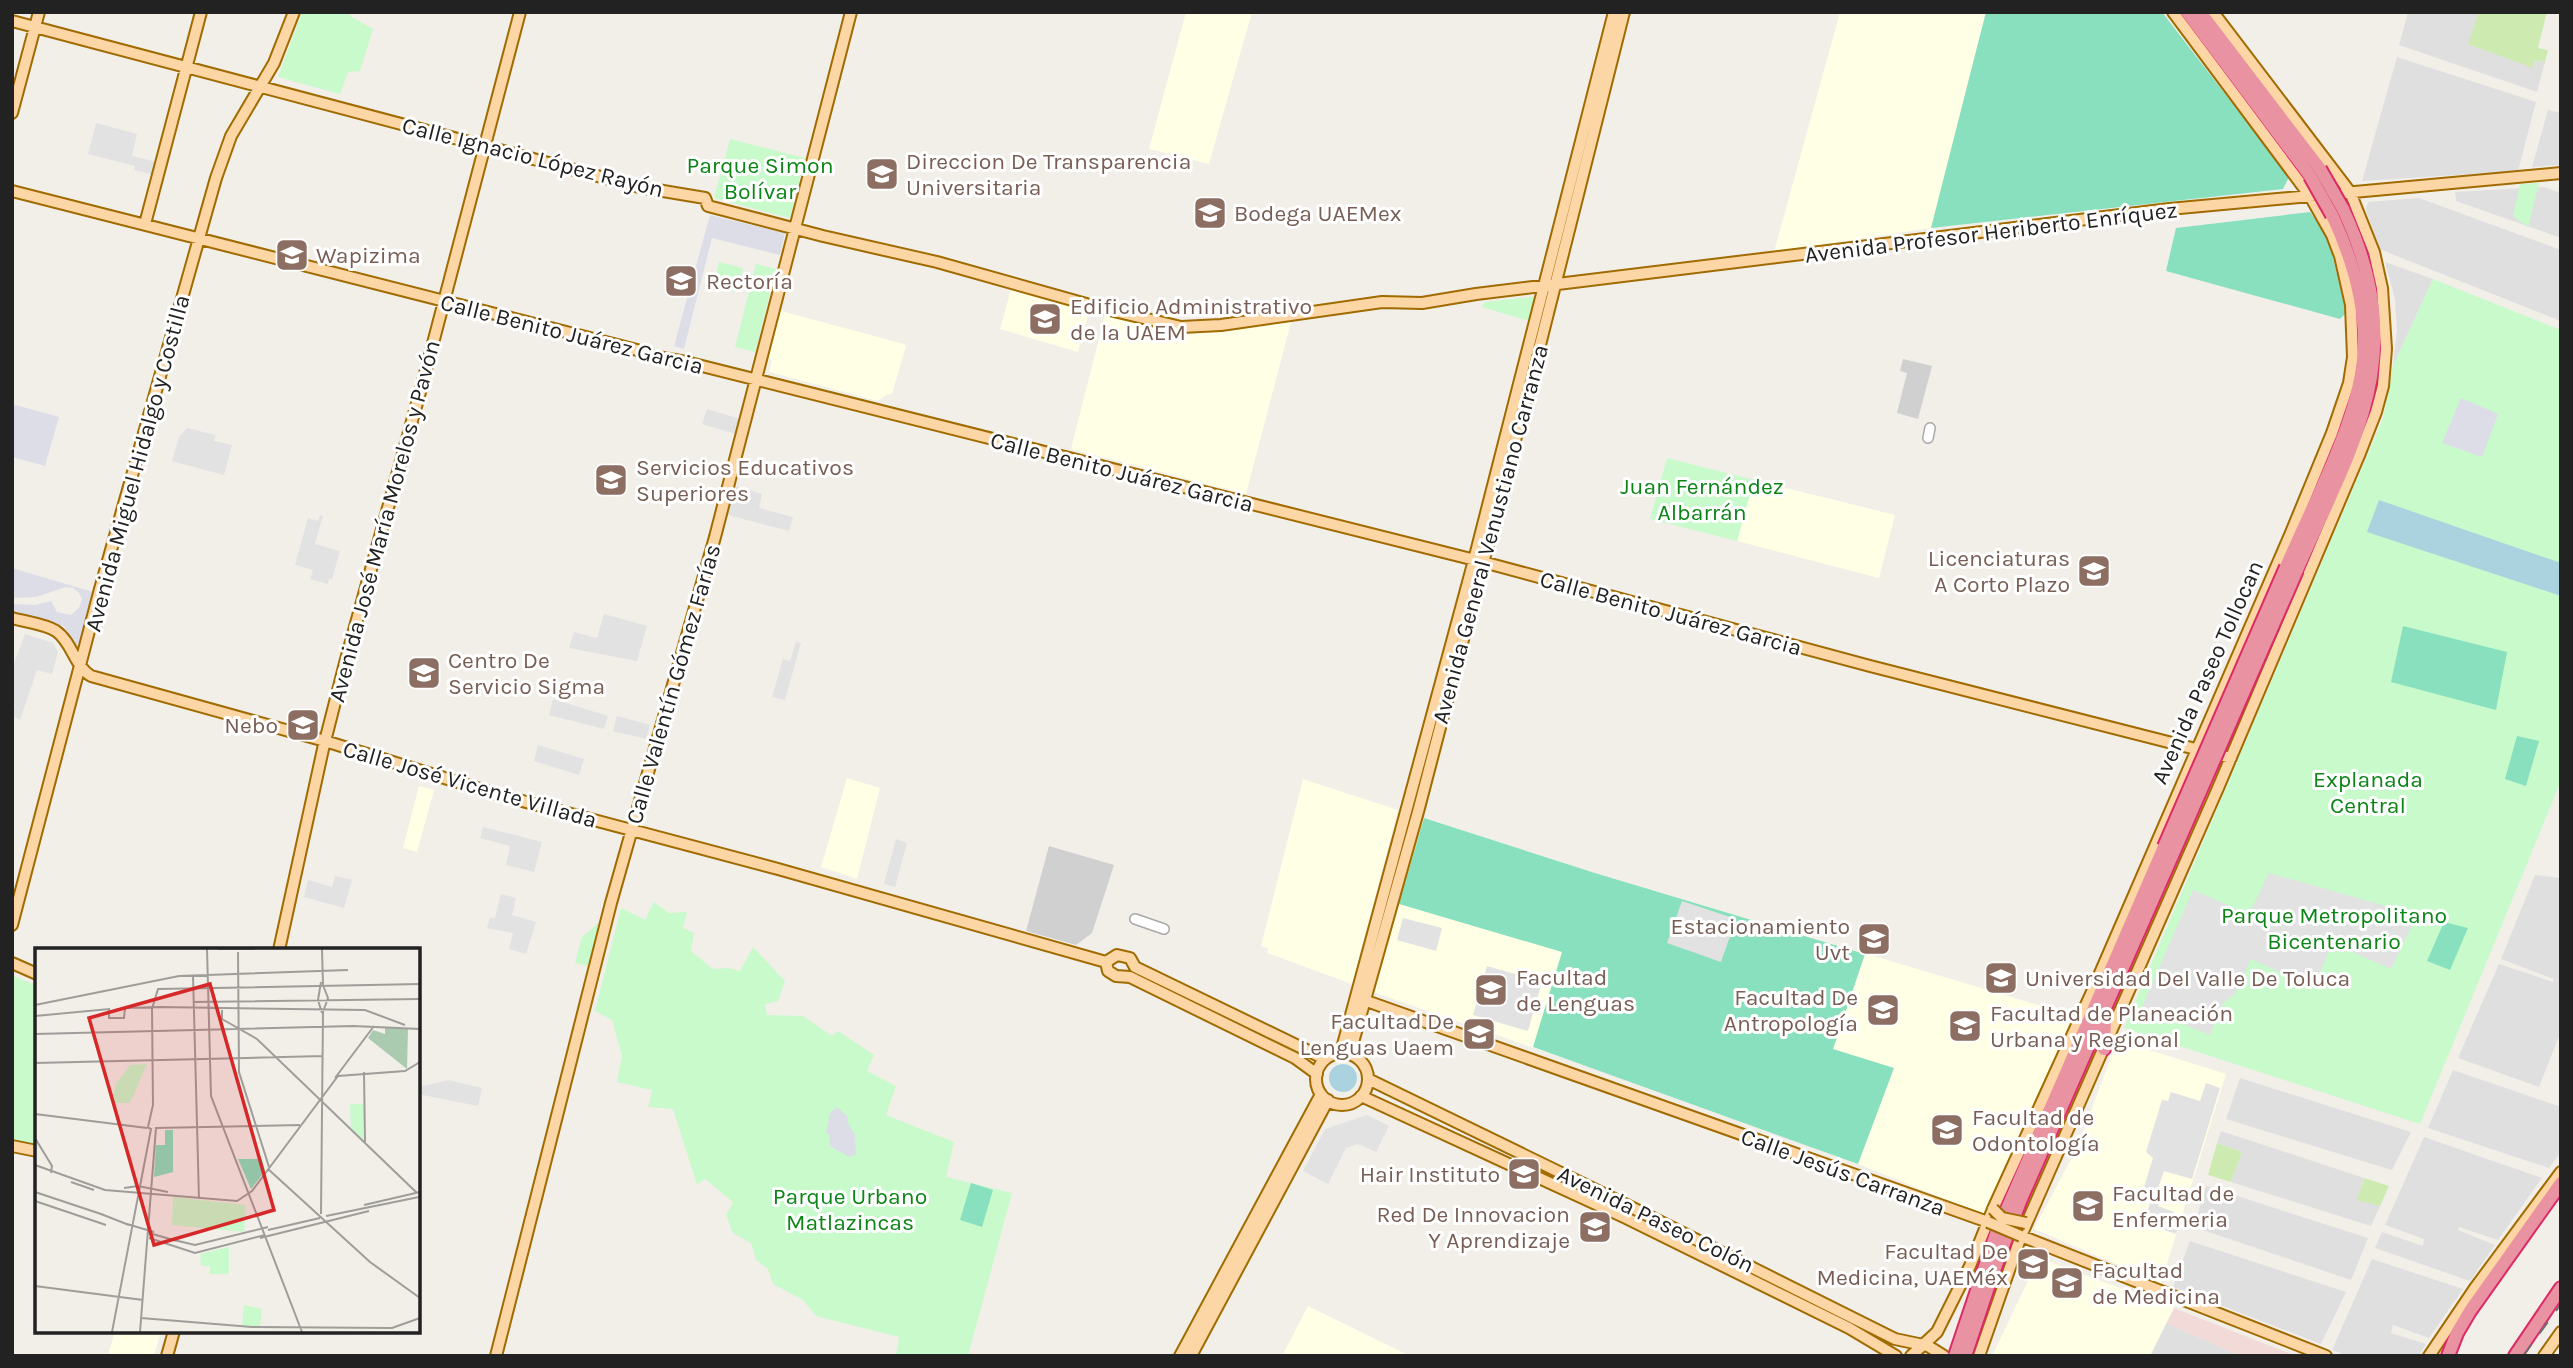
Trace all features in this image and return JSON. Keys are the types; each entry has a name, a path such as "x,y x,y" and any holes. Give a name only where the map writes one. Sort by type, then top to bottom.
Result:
{"highway":[{"name":"Avenida Paseo Tollocan","path":"2187,12 2315,173"},
{"name":"Avenida Paseo Tollocan","path":"2200,12 2315,173 2357,238 2371,290 2374,369 2364,412 2352,447 2291,569"},
{"name":"Avenida Paseo Tollocan","path":"1965,1356 2015,1212 2105,1011 2170,848 2291,569 2358,390 2363,361 2363,331 2354,266 2338,212"},
{"path":"2364,412 2382,391 2374,369"},
{"path":"2332,433 2332,460"},
{"name":"Avenida Paseo Tollocan","path":"1955,1356 1996,1234 2106,981 2170,848"},
{"path":"2091,994 2106,981"},
{"path":"2104,1049 2105,1011"},
{"path":"2448,1356 2470,1311 2561,1183"},
{"path":"2515,1356 2561,1289"}],"main road":[{"path":"12,113 39,12"},
{"path":"145,224 201,12"},
{"name":"Avenida Miguel Hidalgo y Costilla","path":"12,925 100,589 226,148 237,123 261,86 279,50 294,12"},
{"name":"Avenida José María Morelos y Pavón","path":"279,948 325,741 520,12"},
{"name":"Calle Valentín Gómez Farías","path":"496,1356 552,1127 632,831 702,587 851,12"},
{"name":"Avenida General Venustiano Carranza","path":"1478,561 1543,286 1614,12"},
{"name":"Avenida General Venustiano Carranza","path":"1345,1053 1555,285 1624,12"},
{"name":"Avenida Paseo Tollocan","path":"1911,1356 1937,1332 1945,1320 2091,994 2332,433 2349,383 2353,345 2351,306 2340,256 2332,234 2310,196 2173,12"},
{"path":"1979,1356 2026,1223 2231,758 2360,453 2382,391 2386,349 2382,288 2374,252 2350,192 2213,12"},
{"name":"Calle Ignacio López Rayón","path":"12,21 639,187 705,198 708,206 937,262 1097,307 1181,327 1221,325 1382,302 1422,303"},
{"name":"Avenida Profesor Heriberto Enríquez","path":"1422,303 1476,293 2169,209 2407,185 2561,173"},
{"name":"Calle Benito Juárez Garcia","path":"12,191 637,350 646,355 661,356 1478,561 1870,666 2231,758"},
{"path":"12,618 56,631 81,666"},
{"name":"Calle José Vicente Villada","path":"81,666 91,676 325,741 490,792 788,872 1106,962"},
{"path":"2185,774 2200,770 2210,772 2214,775 2218,788"},
{"path":"1120,955 1130,958 1132,972 1122,978 1107,969 1106,962 1120,955"},
{"path":"12,963 35,973"},
{"path":"1132,972 1325,1059 1345,1053 1363,1064 1368,1079 1362,1096 1345,1105 1324,1097 1317,1085 1317,1074 1325,1059"},
{"path":"1132,972 1295,1058 1317,1074"},
{"name":"Calle Jesús Carranza","path":"1361,999 1988,1222 2326,1356"},
{"name":"Avenida Paseo Colón","path":"1368,1079 1716,1256 1896,1356"},
{"name":"Avenida Paseo Colón","path":"1362,1096 1895,1339 1922,1345 1944,1356"},
{"path":"1180,1356 1324,1097"},
{"path":"1191,1356 1324,1097"},
{"path":"12,1146 35,1151"},
{"path":"2429,1356 2475,1287 2561,1172"},
{"path":"1993,1209 2002,1218 2026,1223"},
{"path":"2543,1356 2561,1332"},
{"path":"167,1356 173,1333"}],"street":[{"path":"1135,919 1164,929"}],"shaded area":[{"path":"1186,12 1252,12 1209,164 1149,149"},
{"path":"1840,12 1986,12 1931,228 1774,252"},
{"path":"2408,12 2479,12 2469,44 2533,67 2535,60 2545,62 2537,92 2399,45"},
{"path":"2397,57 2536,102 2518,171 2362,181"},
{"path":"2548,110 2561,113 2561,165 2532,167"},
{"path":"96,123 137,134 132,156 157,162 154,175 134,170 135,166 88,154"},
{"path":"2544,187 2561,193 2561,238 2456,201 2455,192"},
{"path":"2419,198 2561,250 2561,321 2379,249 2366,210 2368,202"},
{"path":"710,215 785,233 780,255 712,238 684,349 674,346"},
{"path":"2385,262 2433,279 2393,366 2397,331 2395,299"},
{"name":"Edificio Administrativo de la UAEM","path":"1012,286 1090,308 1078,352 1000,329"},
{"path":"781,311 904,344 906,346 892,394 878,401 769,372 772,360 767,358 778,313"},
{"path":"1106,311 1192,334 1291,322 1246,494 1071,449"},
{"path":"1903,359 1932,366 1918,419 1897,413 1907,373 1900,371"},
{"path":"2461,398 2498,414 2482,457 2442,443"},
{"path":"12,404 59,417 45,466 12,457"},
{"path":"707,409 740,419 736,434 702,424"},
{"path":"187,428 215,435 214,441 232,445 224,475 172,461 179,437"},
{"path":"1754,480 1895,515 1879,578 1737,541"},
{"path":"731,485 762,494 759,508 793,517 789,531 724,514"},
{"path":"320,515 323,516 315,544 340,551 328,584 310,579 313,570 295,565 308,518 318,521"},
{"path":"12,568 93,592 78,648 64,626 12,612 12,604 35,605 51,601 57,612 71,615 79,608 82,599 79,593 66,587 36,597 12,598"},
{"path":"604,614 647,626 637,661 569,648 574,632 597,638"},
{"path":"25,634 53,643 58,652 52,674 37,670 20,720 12,715 15,705 12,704 12,669"},
{"path":"796,642 801,643 785,700 772,697 783,659 790,661"},
{"path":"553,699 608,716 604,729 549,715"},
{"path":"617,716 650,725 646,739 613,731"},
{"path":"538,745 584,759 579,775 534,761"},
{"path":"847,778 880,788 857,879 821,867"},
{"path":"1303,779 1398,810 1352,984 1267,953 1268,948 1261,946"},
{"path":"419,786 434,790 417,852 403,848"},
{"path":"1424,818 1595,873 2075,1016 1985,1215 1858,1164 1681,1099 1373,992"},
{"path":"483,827 542,842 534,872 506,865 510,846 480,838"},
{"path":"896,839 907,843 895,887 884,884"},
{"path":"1049,846 1114,865 1092,933 1076,945 1026,931"},
{"path":"2269,873 2417,915 2391,969 2332,943 2314,988 2251,959 2235,994 2222,1004 2210,1035 2142,1007 2193,890 2249,914"},
{"path":"2535,875 2561,878 2561,1031 2539,1087 2458,1058 2499,964 2553,982 2554,979 2501,959"},
{"path":"335,876 352,880 344,908 304,897 308,880 332,887"},
{"path":"501,894 516,898 512,915 536,922 526,954 509,949 513,933 487,928 490,918 495,918"},
{"path":"1682,901 1736,919 1721,962 1667,943"},
{"path":"1403,918 1442,928 1436,951 1397,940"},
{"path":"1487,966 1542,982 1528,1031 1473,1015"},
{"path":"2127,1043 2226,1074 2161,1283 2034,1229 2077,1148 2116,1044 2125,1047"},
{"path":"2453,1070 2561,1107 2561,1152 2549,1168 2428,1128"},
{"path":"2240,1078 2411,1132 2392,1170 2226,1119"},
{"path":"448,1080 482,1088 478,1106 420,1094 420,1085"},
{"path":"2206,1083 2220,1088 2192,1179 2164,1171 2157,1191 2144,1187 2153,1158 2146,1152 2162,1100 2168,1101 2171,1092 2200,1101"},
{"path":"837,1107 848,1117 848,1123 855,1135 856,1154 849,1157 830,1146 829,1134 826,1133 830,1113"},
{"path":"1367,1115 1389,1126 1376,1152 1358,1144 1346,1148 1328,1184 1303,1171 1325,1129"},
{"path":"2221,1131 2364,1178 2358,1199 2380,1206 2371,1226 2231,1182 2242,1152 2217,1143"},
{"path":"2424,1137 2542,1178 2498,1240 2459,1227 2458,1230 2495,1245 2470,1281 2375,1248 2382,1232 2423,1246 2424,1239 2385,1225"},
{"path":"2206,1186 2368,1238 2351,1280 2194,1227"},
{"path":"2154,1192 2167,1196 2164,1204 2160,1202 2158,1206 2174,1212 2171,1224 2178,1227 2176,1234 2143,1223"},
{"path":"2190,1241 2346,1292 2321,1344 2173,1287"},
{"name":"Facultad de Medicina","path":"2039,1258 2174,1308 2150,1356 1992,1356"},
{"path":"2372,1259 2463,1289 2429,1338 2393,1325 2391,1333 2426,1344 2418,1356 2348,1356 2332,1350"},
{"path":"1308,1306 1410,1356 1282,1356"},
{"path":"2174,1308 2296,1356 2240,1356 2166,1323"},
{"path":"2166,1323 2240,1356 2150,1356"},
{"path":"114,1333 160,1333 154,1356 108,1356"}],"green space":[{"path":"302,12 351,12 350,16 373,29 360,71 348,72 340,94 278,77"},
{"path":"1986,12 2162,12 2289,177 2283,189 1931,228"},
{"path":"2479,12 2547,12 2538,48 2548,50 2545,62 2535,60 2533,68 2468,44"},
{"name":"Parque Simon Bolívar","path":"730,139 805,158 790,218 714,198"},
{"path":"2539,183 2528,227 2513,216 2520,184"},
{"path":"2310,212 2328,236 2346,313 2340,319 2166,271 2176,228"},
{"path":"719,262 743,268 737,292 713,287"},
{"path":"756,264 776,269 755,352 735,347"},
{"name":"Parque Metropolitano Bicentenario","path":"2433,279 2561,330 2561,781 2420,1124 2124,1028 2383,418 2393,366"},
{"path":"1540,296 1533,322 1482,307 1485,302"},
{"name":"Juan Fernández Albarrán","path":"1667,458 1754,480 1737,541 1650,519"},
{"path":"2403,626 2507,652 2496,710 2391,682"},
{"path":"2517,736 2539,741 2526,786 2505,779"},
{"path":"1424,818 1595,873 1865,954 1833,1049 1894,1068 1858,1164 1533,1047 1562,952 1399,904"},
{"name":"Parque Urbano Matlazincas","path":"654,902 669,913 687,912 683,928 694,933 691,951 713,969 728,968 740,971 753,947 785,981 778,1001 765,1004 767,1015 803,1016 832,1036 838,1031 874,1055 867,1071 896,1086 886,1115 954,1142 946,1177 1012,1193 968,1356 896,1356 899,1337 816,1316 803,1300 773,1284 768,1269 756,1260 751,1243 733,1233 726,1215 733,1202 705,1179 697,1185 673,1109 648,1107 652,1090 617,1082 622,1056 612,1020 595,1011 621,908 645,920"},
{"path":"601,921 588,966 575,963 582,937"},
{"path":"2444,922 2468,928 2450,970 2427,961"},
{"path":"12,975 35,985 35,1145 12,1139"},
{"path":"2217,1143 2242,1152 2231,1182 2208,1175"},
{"path":"2364,1178 2389,1186 2380,1206 2357,1200"},
{"path":"971,1183 993,1190 982,1227 960,1220"}],"water":[{"path":"2379,500 2561,563 2561,596 2367,532"},
{"path":"1343,1064 1353,1068 1357,1078 1353,1088 1343,1092 1333,1088 1329,1078 1333,1068"}],"railway":[{"path":"2523,1356 2561,1304"}],"place":[{"name":"Direccion De Transparencia Universitaria","path":"882,174"},
{"name":"Bodega UAEMex","path":"1210,213"},
{"name":"Wapizima","path":"292,255"},
{"name":"Rectoría","path":"681,281"},
{"name":"Edificio Administrativo de la UAEM","path":"1045,319"},
{"name":"Servicios Educativos Superiores","path":"611,480"},
{"name":"Licenciaturas A Corto Plazo","path":"2094,571"},
{"name":"Centro De Servicio Sigma","path":"424,673"},
{"name":"Nebo","path":"303,725"},
{"name":"Estacionamiento Uvt","path":"1874,939"},
{"name":"Universidad Del Valle De Toluca","path":"2001,978"},
{"name":"Facultad de Lenguas","path":"1491,990"},
{"name":"Facultad De Antropología","path":"1883,1010"},
{"name":"Facultad de Planeación Urbana y Regional","path":"1965,1026"},
{"name":"Facultad De Lenguas Uaem","path":"1479,1034"},
{"name":"Facultad de Odontología","path":"1947,1130"},
{"name":"Hair Instituto","path":"1524,1174"},
{"name":"Facultad de Enfermeria","path":"2088,1206"},
{"name":"Red De Innovacion Y Aprendizaje","path":"1595,1227"},
{"name":"Facultad De Medicina, UAEMéx","path":"2033,1264"},
{"name":"Facultad de Medicina","path":"2067,1283"}],"park label":[{"name":"Explanada Central","path":"2368,792"}]}
